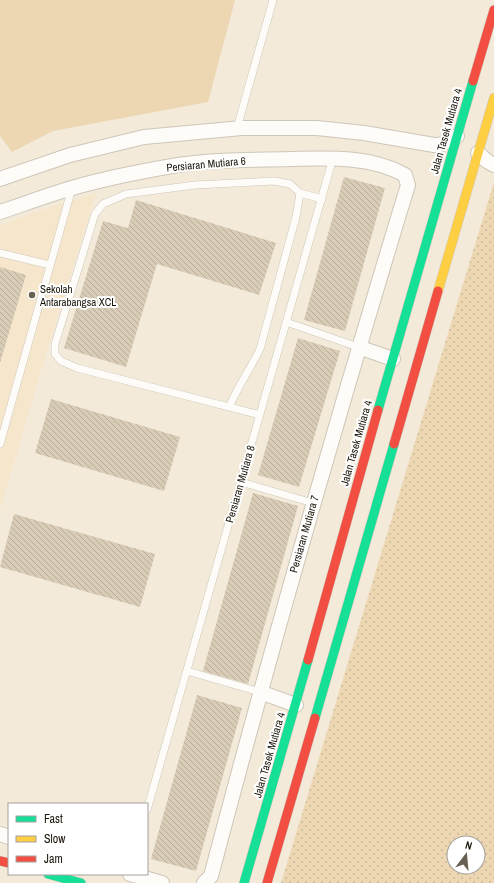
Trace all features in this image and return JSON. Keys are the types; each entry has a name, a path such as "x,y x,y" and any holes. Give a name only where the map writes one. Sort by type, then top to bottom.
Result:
{"street":[{"name":"Jalan Tasek Mutiara 4","path":"244,883 296,705 346,522 494,10"},
{"path":"267,883 371,530 494,98"},
{"path":"0,179 70,155 144,137 237,128 317,128 394,137 428,145 440,145 457,136"},
{"path":"428,145 441,155 448,167"},
{"path":"478,153 493,164"},
{"name":"Persiaran Mutiara 6","path":"0,212 72,188 179,165 223,161 333,158 367,161 395,170 405,175 408,185"},
{"path":"474,169 493,164"},
{"name":"Persiaran Mutiara 7","path":"204,883 210,876 313,503 358,347 408,185"},
{"path":"358,347 393,359"},
{"path":"346,522 371,530"},
{"path":"260,692 296,705"},
{"path":"52,875 81,883"},
{"path":"134,875 162,883"}],"lane":[{"path":"237,128 273,0"},
{"name":"Persiaran Mutiara 8","path":"148,807 333,158"},
{"path":"260,415 77,368 61,361 55,354 55,344 95,214 103,204 126,194 195,185 274,181 290,184 300,194 322,199"},
{"path":"0,444 72,188"},
{"path":"229,407 238,386 260,349 296,217 300,194"},
{"path":"0,253 50,265"},
{"path":"286,322 358,347"},
{"path":"241,482 313,503"},
{"path":"187,671 260,692"}],"shaded area":[{"path":"0,0 235,0 208,102 53,131 12,152 0,136"},
{"path":"494,182 494,883 281,883"},
{"name":"Sekolah Antarabangsa XCL","path":"96,193 0,510 0,226 35,212"}],"building":[{"path":"344,177 385,188 345,331 304,320"},
{"path":"136,200 276,243 259,295 157,264 126,367 64,348 103,221 128,228"},
{"path":"0,267 26,275 0,363"},
{"path":"298,338 340,351 299,487 258,475"},
{"path":"51,399 180,437 164,491 35,453"},
{"path":"253,493 298,506 248,684 203,671"},
{"path":"14,514 155,554 140,607 0,567"},
{"path":"197,695 242,708 196,871 151,859"}],"traffic: fast":[{"path":"378,410 473,81"},
{"path":"315,718 394,444"},
{"path":"244,883 308,660"},
{"path":"52,875 81,883"}],"traffic: slow":[{"path":"438,291 494,98"}],"traffic: jam":[{"path":"473,81 494,10"},
{"path":"394,444 438,291"},
{"path":"308,660 378,410"},
{"path":"267,883 315,718"},
{"path":"0,861 8,863"}],"place":[{"name":"Sekolah Antarabangsa XCL","path":"32,295"}]}
